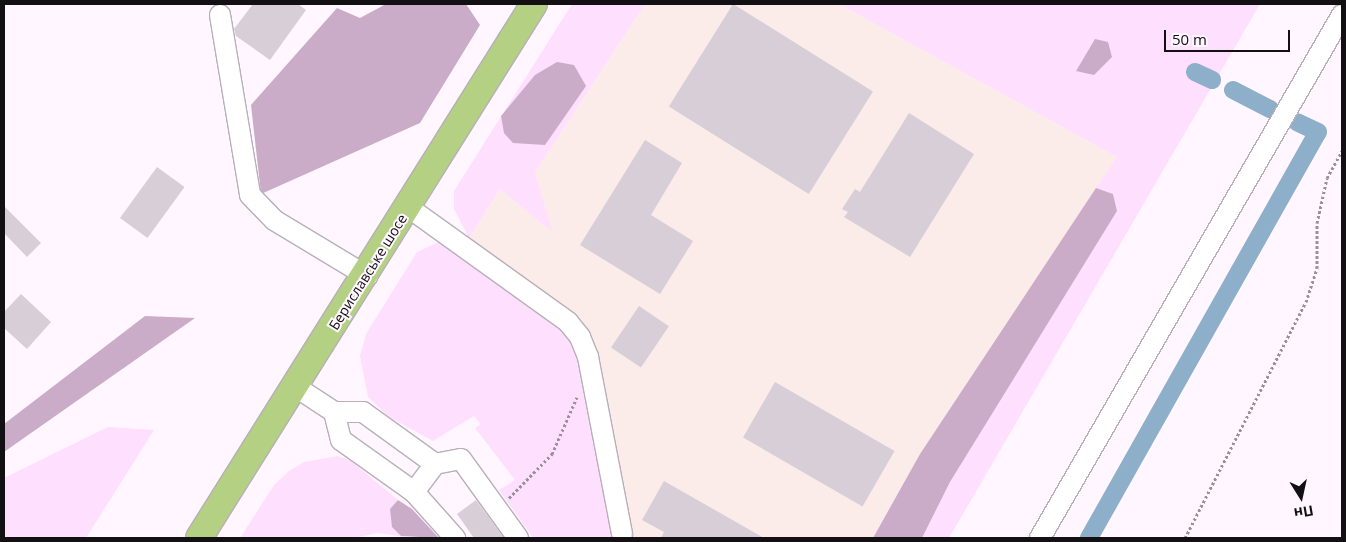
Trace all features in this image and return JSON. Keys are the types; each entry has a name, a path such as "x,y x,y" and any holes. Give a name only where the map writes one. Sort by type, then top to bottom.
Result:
{"main road":[{"name":"Бериславське шосе","path":"199,538 367,276 534,4"}],"street":[{"path":"220,15 250,195 274,220 367,276"},
{"path":"1040,538 1342,15"},
{"path":"408,207 568,322 580,337 590,370 622,534"},
{"path":"296,387 334,412 363,412 435,464"},
{"path":"334,412 341,440 414,492 455,538"},
{"path":"414,492 435,464 461,459 518,538"}],"path":[{"path":"1185,538 1306,302 1317,268 1318,223 1327,178 1342,151"},
{"path":"497,510 552,454 590,370"}],"shaded area":[{"path":"386,4 466,4 480,25 420,123 261,194 251,105 337,8 360,18"},
{"path":"572,4 645,4 535,172 552,232 500,189 469,238 454,209 454,191"},
{"path":"645,4 839,4 1117,157 920,454 873,538 630,538 600,368 586,335 469,238 500,189 551,231 535,172"},
{"path":"839,4 1260,4 949,538 922,538 950,482 1117,211 1113,194 1096,188 1117,157"},
{"path":"1095,39 1108,42 1112,57 1094,75 1076,71"},
{"path":"557,62 574,65 586,86 545,145 513,143 504,133 501,116 535,75"},
{"path":"1096,188 1113,194 1117,211 950,482 922,538 873,538 920,454"},
{"path":"439,242 452,247 578,343 614,538 533,538 499,490 515,480 475,428 481,424 474,416 433,441 389,417 368,397 360,356 366,334 417,252"},
{"path":"145,316 195,318 4,452 4,424"},
{"path":"108,427 154,430 86,538 4,538 4,478"},
{"path":"338,456 351,461 398,500 390,509 404,537 378,533 353,538 240,538 274,485 289,471 304,462"},
{"path":"398,500 412,509 439,538 401,536 392,527 390,509"}],"building":[{"path":"253,4 298,4 306,10 270,60 236,36 234,29"},
{"path":"733,4 873,91 809,194 669,107"},
{"path":"909,113 974,154 910,257 844,217 848,212 842,209 855,189 860,192"},
{"path":"645,140 682,163 651,215 693,241 660,294 580,245"},
{"path":"157,167 185,187 147,238 120,218"},
{"path":"4,206 41,243 27,257 4,233"},
{"path":"21,294 51,322 27,349 4,328 4,312"},
{"path":"639,306 669,326 641,368 611,347"},
{"path":"775,382 895,451 863,506 743,437"},
{"path":"664,481 764,538 661,538 664,532 642,520"},
{"path":"476,500 504,538 474,538 457,514"}],"waterway":[{"path":"1195,72 1212,80"},
{"path":"1233,90 1270,109"},
{"path":"1089,538 1318,132 1297,122"}]}
